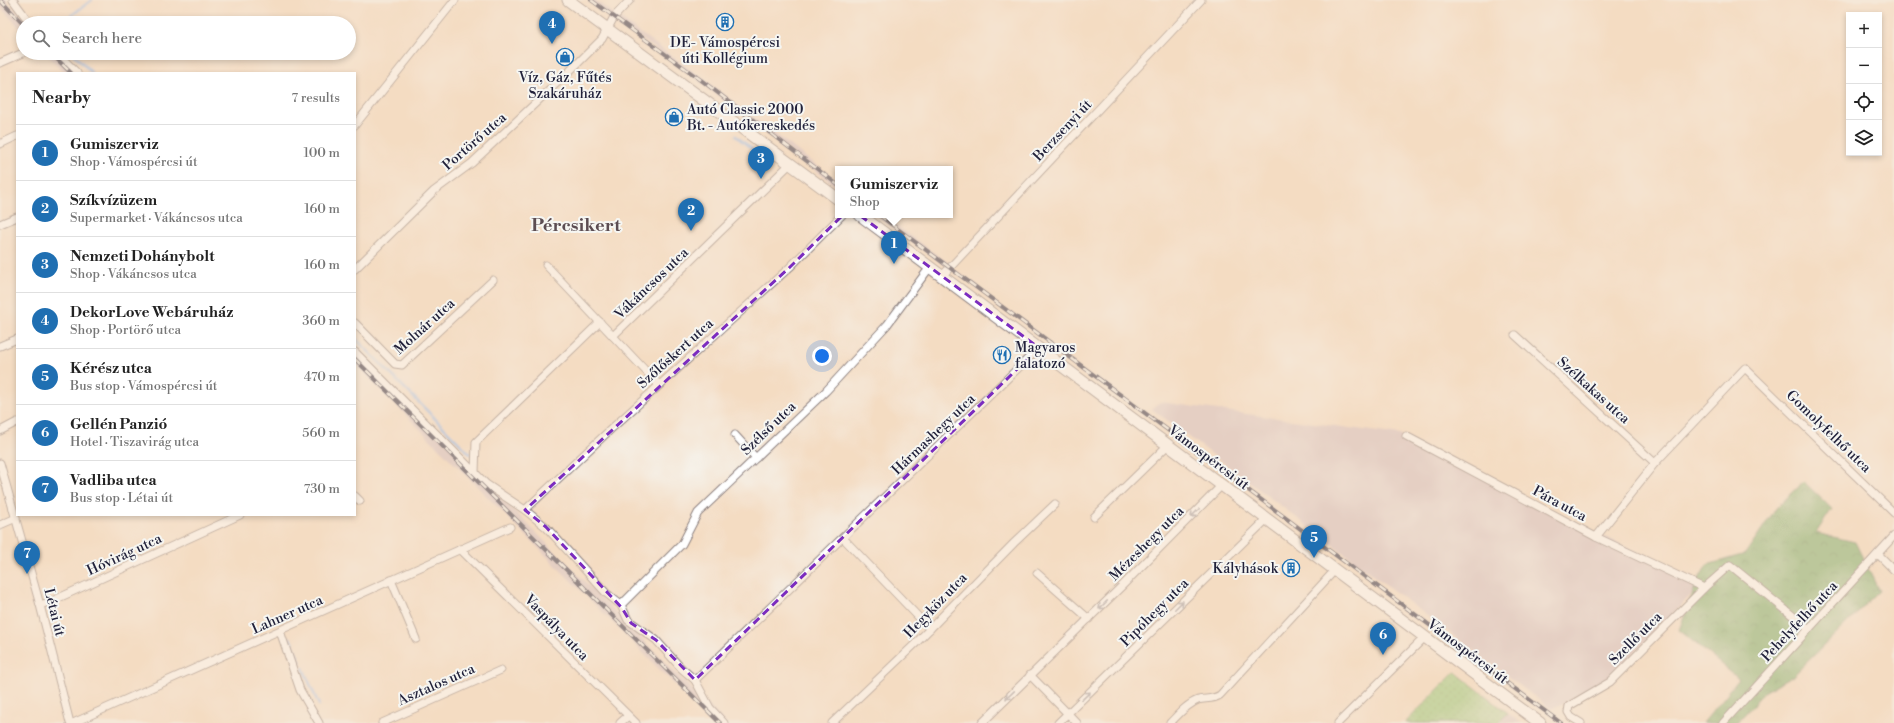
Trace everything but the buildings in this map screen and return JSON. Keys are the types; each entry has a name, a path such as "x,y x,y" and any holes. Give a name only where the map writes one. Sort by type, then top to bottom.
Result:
{"main road":[{"path":"568,0 835,197"},
{"name":"Vámospércsi út","path":"864,218 1540,723"}],"street":[{"path":"13,0 25,16"},
{"path":"356,124 455,0"},
{"name":"Portörő utca","path":"356,268 434,191 472,163 602,39 616,15 630,0"},
{"name":"Berzsenyi út","path":"942,276 1201,0"},
{"path":"0,63 16,56"},
{"path":"64,60 76,72"},
{"path":"0,144 16,136"},
{"name":"Vákáncsos utca","path":"613,336 790,163"},
{"path":"0,224 16,217"},
{"name":"Szőlőskert utca","path":"525,510 659,385 790,267 839,218"},
{"path":"546,265 659,385"},
{"name":"Szélső utca","path":"621,605 682,544 698,513 826,390 887,325 930,267"},
{"name":"Molnár utca","path":"356,324 395,364 402,365 493,280"},
{"path":"475,473 476,442 600,322"},
{"name":"Szélkakas utca","path":"1515,335 1655,463"},
{"path":"0,346 16,339"},
{"name":"Hármashegy utca","path":"695,680 1039,348"},
{"path":"356,353 490,487 525,510 546,527 606,593 621,605 628,620 656,640 681,668 695,680 710,708 724,723"},
{"name":"Gomolyfelhő utca","path":"1655,463 1745,368 1894,513"},
{"path":"0,431 16,423"},
{"path":"735,435 756,458"},
{"name":"Pára utca","path":"1406,436 1596,537 1704,588"},
{"path":"1094,517 1168,444"},
{"name":"Létai út","path":"0,463 14,500 16,518 40,604 70,723"},
{"path":"1596,537 1655,463"},
{"name":"Mézeshegy utca","path":"982,723 1089,619 1222,485"},
{"name":"Hegyköz utca","path":"832,723 930,629 989,567 1055,504"},
{"name":"Hóvirág utca","path":"40,604 52,601 238,516"},
{"path":"0,525 16,518"},
{"name":"Pipóhegy utca","path":"1058,723 1267,519"},
{"name":"Lahner utca","path":"73,723 510,527"},
{"name":"Pehelyfelhő utca","path":"1722,723 1894,536"},
{"path":"843,538 930,629"},
{"name":"Vaspálya utca","path":"460,549 636,723"},
{"path":"1878,554 1894,570"},
{"name":"Szellő utca","path":"1581,723 1571,717 1568,712 1569,706 1610,682 1704,588 1730,565 1809,629"},
{"path":"1170,723 1192,703 1198,700 1215,698 1220,695 1335,570"},
{"path":"1037,573 1089,619"},
{"path":"391,580 416,639"},
{"path":"280,631 300,690 319,723"},
{"path":"1338,723 1424,637"},
{"name":"Asztalos utca","path":"382,723 501,670"},
{"path":"1030,675 1077,723"},
{"path":"620,723 628,716"}],"highlighted area":[{"path":"850,208 1039,348 695,680 656,640 631,623 622,608 546,527 525,510 790,267"}],"shaded area":[{"path":"0,0 6,0 21,16 16,16 16,24 0,7"},
{"path":"588,0 595,0 702,78 835,180 835,186 699,81"},
{"path":"52,60 65,60 77,72 64,72"},
{"path":"879,218 886,218 947,262 944,265"},
{"path":"356,352 726,723 713,723 356,365"},
{"path":"1160,402 1400,435 1697,582 1693,593 1608,680 1551,709 1152,409"},
{"path":"1508,713 1521,723 1498,723"}],"green space":[{"path":"1804,482 1832,509 1816,533 1855,542 1879,591 1793,676 1764,692 1737,723 1703,723 1739,679 1679,630 1697,582 1707,565 1745,554 1777,507"},
{"path":"1455,672 1508,713 1498,723 1405,723"}],"waterway":[{"path":"70,16 92,0"},
{"path":"79,60 91,72"},
{"path":"736,136 752,149"},
{"path":"356,339 470,454"},
{"path":"290,638 300,662"},
{"path":"303,668 319,705"}],"railway":[{"path":"0,0 16,17"},
{"path":"591,0 701,80 835,183"},
{"path":"58,60 70,72"},
{"path":"883,218 1561,723"},
{"path":"356,360 720,723"}],"place":[{"name":"DE- Vámospércsi úti Kollégium","path":"725,22"},
{"name":"DekorLove Webáruház","path":"552,44"},
{"name":"Víz, Gáz, Fűtés Szakáruház","path":"565,57"},
{"name":"Autó Classic 2000 Bt. - Autókereskedés","path":"674,117"},
{"name":"Nemzeti Dohánybolt","path":"761,179"},
{"name":"Szíkvízüzem","path":"691,231"},
{"name":"Gumiszerviz","path":"894,264"},
{"name":"Magyaros falatozó","path":"1002,355"},
{"name":"Kérész utca","path":"1314,558"},
{"name":"Kályhások","path":"1291,568"},
{"name":"Vadliba utca","path":"27,574"},
{"name":"Gellén Panzió","path":"1383,655"}],"district":[{"name":"Pércsikert","path":"576,225"}]}
